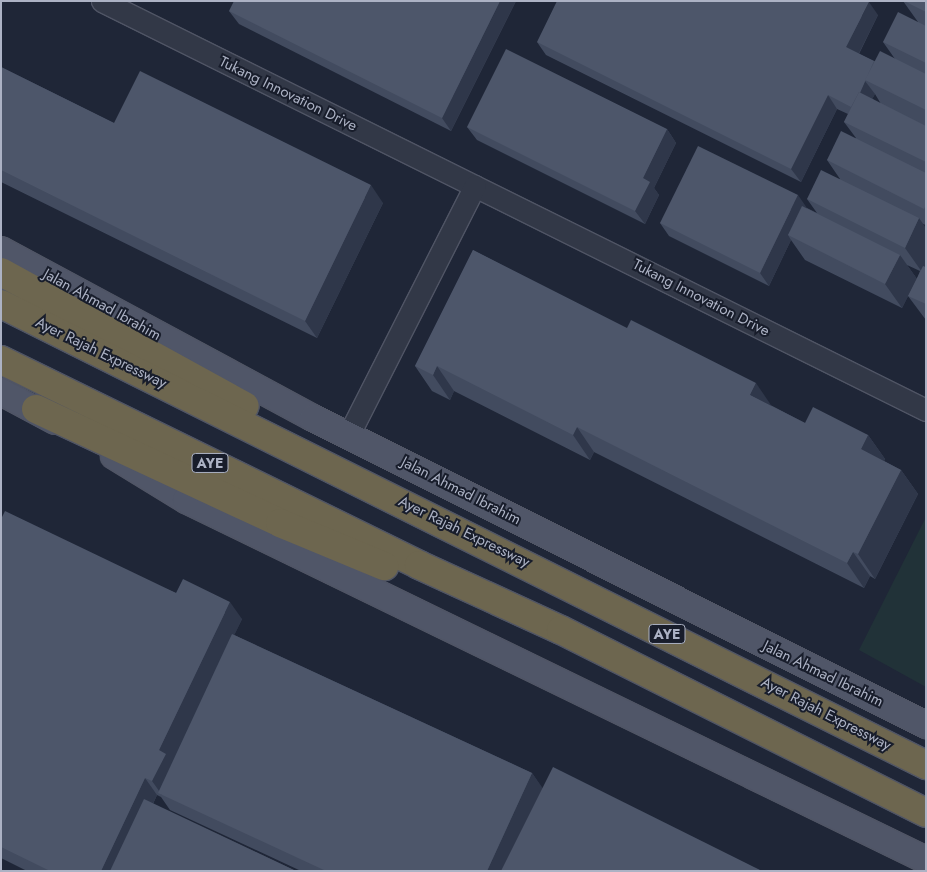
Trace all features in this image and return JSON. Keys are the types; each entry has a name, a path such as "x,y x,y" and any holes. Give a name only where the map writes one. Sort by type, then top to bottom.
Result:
{"highway":[{"path":"1,272 226,394 407,504"},
{"name":"Ayer Rajah Expressway","path":"1,304 407,504 926,765"},
{"name":"AYE","path":"1,360 419,565 561,630 926,813"},
{"path":"36,409 354,554 390,568 419,565"}],"main road":[{"name":"Jalan Ahmad Ibrahim","path":"1,250 164,340 926,725"},
{"path":"1,392 36,409 186,500 926,860"}],"street":[{"name":"Tukang Innovation Drive","path":"102,1 926,410"},
{"path":"349,434 475,186"}],"shaded area":[{"path":"926,517 926,687 859,650"}],"building":[{"path":"234,1 500,1 442,118 229,11"},
{"path":"557,1 867,1 869,2 846,47 874,61 860,93 851,107 828,95 791,169 537,42"},
{"path":"904,1 926,1 926,12"},
{"path":"898,12 926,26 926,63 883,42"},
{"path":"506,49 667,129 643,178 650,182 635,211 467,127"},
{"path":"880,51 926,74 926,110 865,80"},
{"path":"1,67 114,123 140,71 371,185 305,321 1,170"},
{"path":"859,92 926,126 926,162 844,122"},
{"path":"841,131 926,173 926,205 924,209 827,160"},
{"path":"698,146 798,195 760,273 660,223"},
{"path":"821,170 919,218 905,248 807,199"},
{"path":"802,206 900,255 885,284 788,235"},
{"path":"473,250 627,328 631,320 756,383 750,395 805,423 813,407 868,435 861,449 901,470 858,554 853,552 847,563 577,427 573,435 437,366 433,375 415,366"},
{"path":"923,266 926,267 926,304 908,296"},
{"path":"5,511 176,593 183,579 230,602 159,750 166,754 152,781 145,778 101,871 50,871 1,847 1,519"},
{"path":"232,634 532,773 487,871 326,871 158,793"},
{"path":"553,767 762,871 501,871"},
{"path":"144,799 296,871 110,871"}]}
